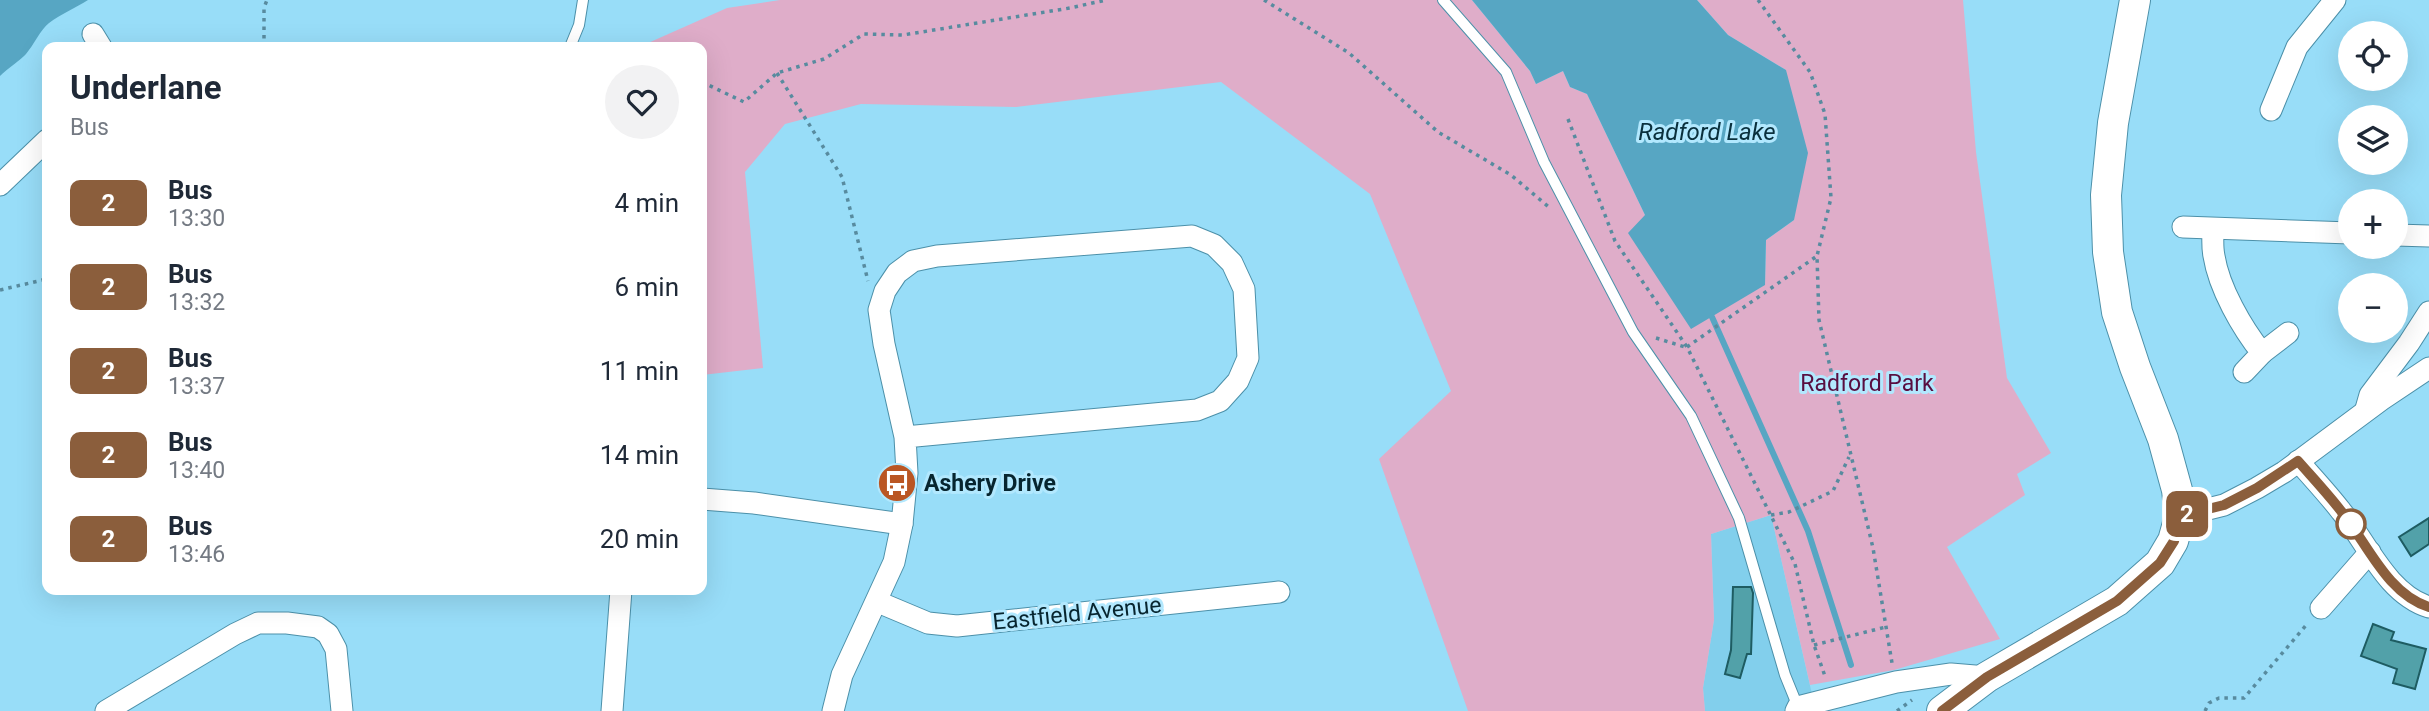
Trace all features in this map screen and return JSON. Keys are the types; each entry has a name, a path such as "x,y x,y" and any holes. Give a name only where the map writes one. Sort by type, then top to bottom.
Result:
{"street":[{"path":"1942,711 1987,677 2117,601 2160,563 2174,541 2180,516 2177,490 2163,439 2117,312 2108,252 2106,195 2113,124 2135,0"},
{"path":"2271,110 2297,47 2336,0"},
{"path":"0,185 42,144"},
{"path":"2183,227 2338,233"},
{"path":"2213,229 2214,256 2220,277 2249,338 2262,353"},
{"path":"2408,235 2429,236"},
{"path":"833,711 842,675 878,602 894,562 902,524 907,473 905,437 884,344 880,310 885,291 897,273 914,261 937,256 1192,236 1214,245 1232,263 1244,289 1248,358 1238,382 1220,401 1197,410 905,437"},
{"path":"2365,412 2370,394 2429,312"},
{"path":"2244,372 2262,353 2288,333"},
{"path":"2180,516 2224,505 2257,488 2429,368"},
{"path":"2298,461 2341,510 2403,593 2429,607"},
{"path":"707,499 754,503 902,524"},
{"path":"2321,608 2370,552"},
{"name":"Eastfield Avenue","path":"878,602 928,623 957,626 1279,592"},
{"path":"612,711 621,595"},
{"path":"106,711 258,623 318,627 328,634 336,649 342,711"},
{"path":"1797,709 1896,682 1951,674 1987,677"}],"lane":[{"path":"572,42 579,25 583,0"},
{"path":"1443,0 1506,72 1544,162 1633,332 1691,416 1739,518 1797,709"}],"path":[{"path":"264,42 264,8 267,0"},
{"path":"707,84 744,102 776,73 824,59 864,34 903,35 1106,0"},
{"path":"1264,0 1349,53 1438,132 1511,175 1552,209"},
{"path":"1758,0 1810,72 1825,114 1831,198 1817,256 1819,320 1872,548 1896,682"},
{"path":"776,73 842,177 871,293"},
{"path":"1568,119 1615,241 1687,347 1795,564 1814,645 1833,699"},
{"path":"1687,347 1817,256"},
{"path":"0,290 42,280"},
{"path":"1633,332 1687,347"},
{"path":"1771,515 1789,512 1833,491 1850,455"},
{"path":"2205,711 2209,703 2219,698 2244,698 2321,608"},
{"path":"1814,645 1886,627"}],"shaded area":[{"path":"1771,515 1814,703 1795,711 1705,711 1703,688 1714,620 1711,534"}],"green space":[{"name":"Radford Park","path":"780,0 1472,0 1530,71 1536,84 1563,71 1570,87 1587,94 1645,215 1765,285 1766,240 1794,220 1786,70 1728,35 1697,0 1963,0 1976,152 2007,378 2051,453 2017,474 2025,495 1947,547 2000,639 1894,670 1810,685 1771,515 1711,534 1714,620 1703,688 1705,711 1468,711 1379,459 1451,391 1370,194 1221,82 1016,107 861,104 785,124 745,172 763,368 707,374 707,42 650,42 727,8"}],"water":[{"path":"0,0 88,0 49,23 26,54 0,76"},
{"name":"Radford Lake","path":"1472,0 1697,0 1728,35 1786,70 1808,153 1794,220 1766,240 1765,285 1691,329 1628,233 1645,215 1587,94 1570,87 1563,71 1536,84 1530,71"}],"building":[{"path":"2429,518 2429,544 2411,556 2399,537"},
{"path":"1733,587 1751,587 1753,593 1751,654 1747,654 1740,678 1725,674 1731,650"},
{"path":"2373,624 2394,632 2391,640 2426,649 2415,689 2393,683 2397,669 2361,656"}],"waterway":[{"path":"1712,317 1808,531 1851,665"}],"bus line":[{"name":"2","path":"1942,711 1987,677 2117,601 2160,563 2174,541 2180,516 2224,505 2284,472 2298,461 2341,510 2384,572 2403,593 2429,607"}],"place":[{"name":"Ashery Drive","path":"897,483"}]}
